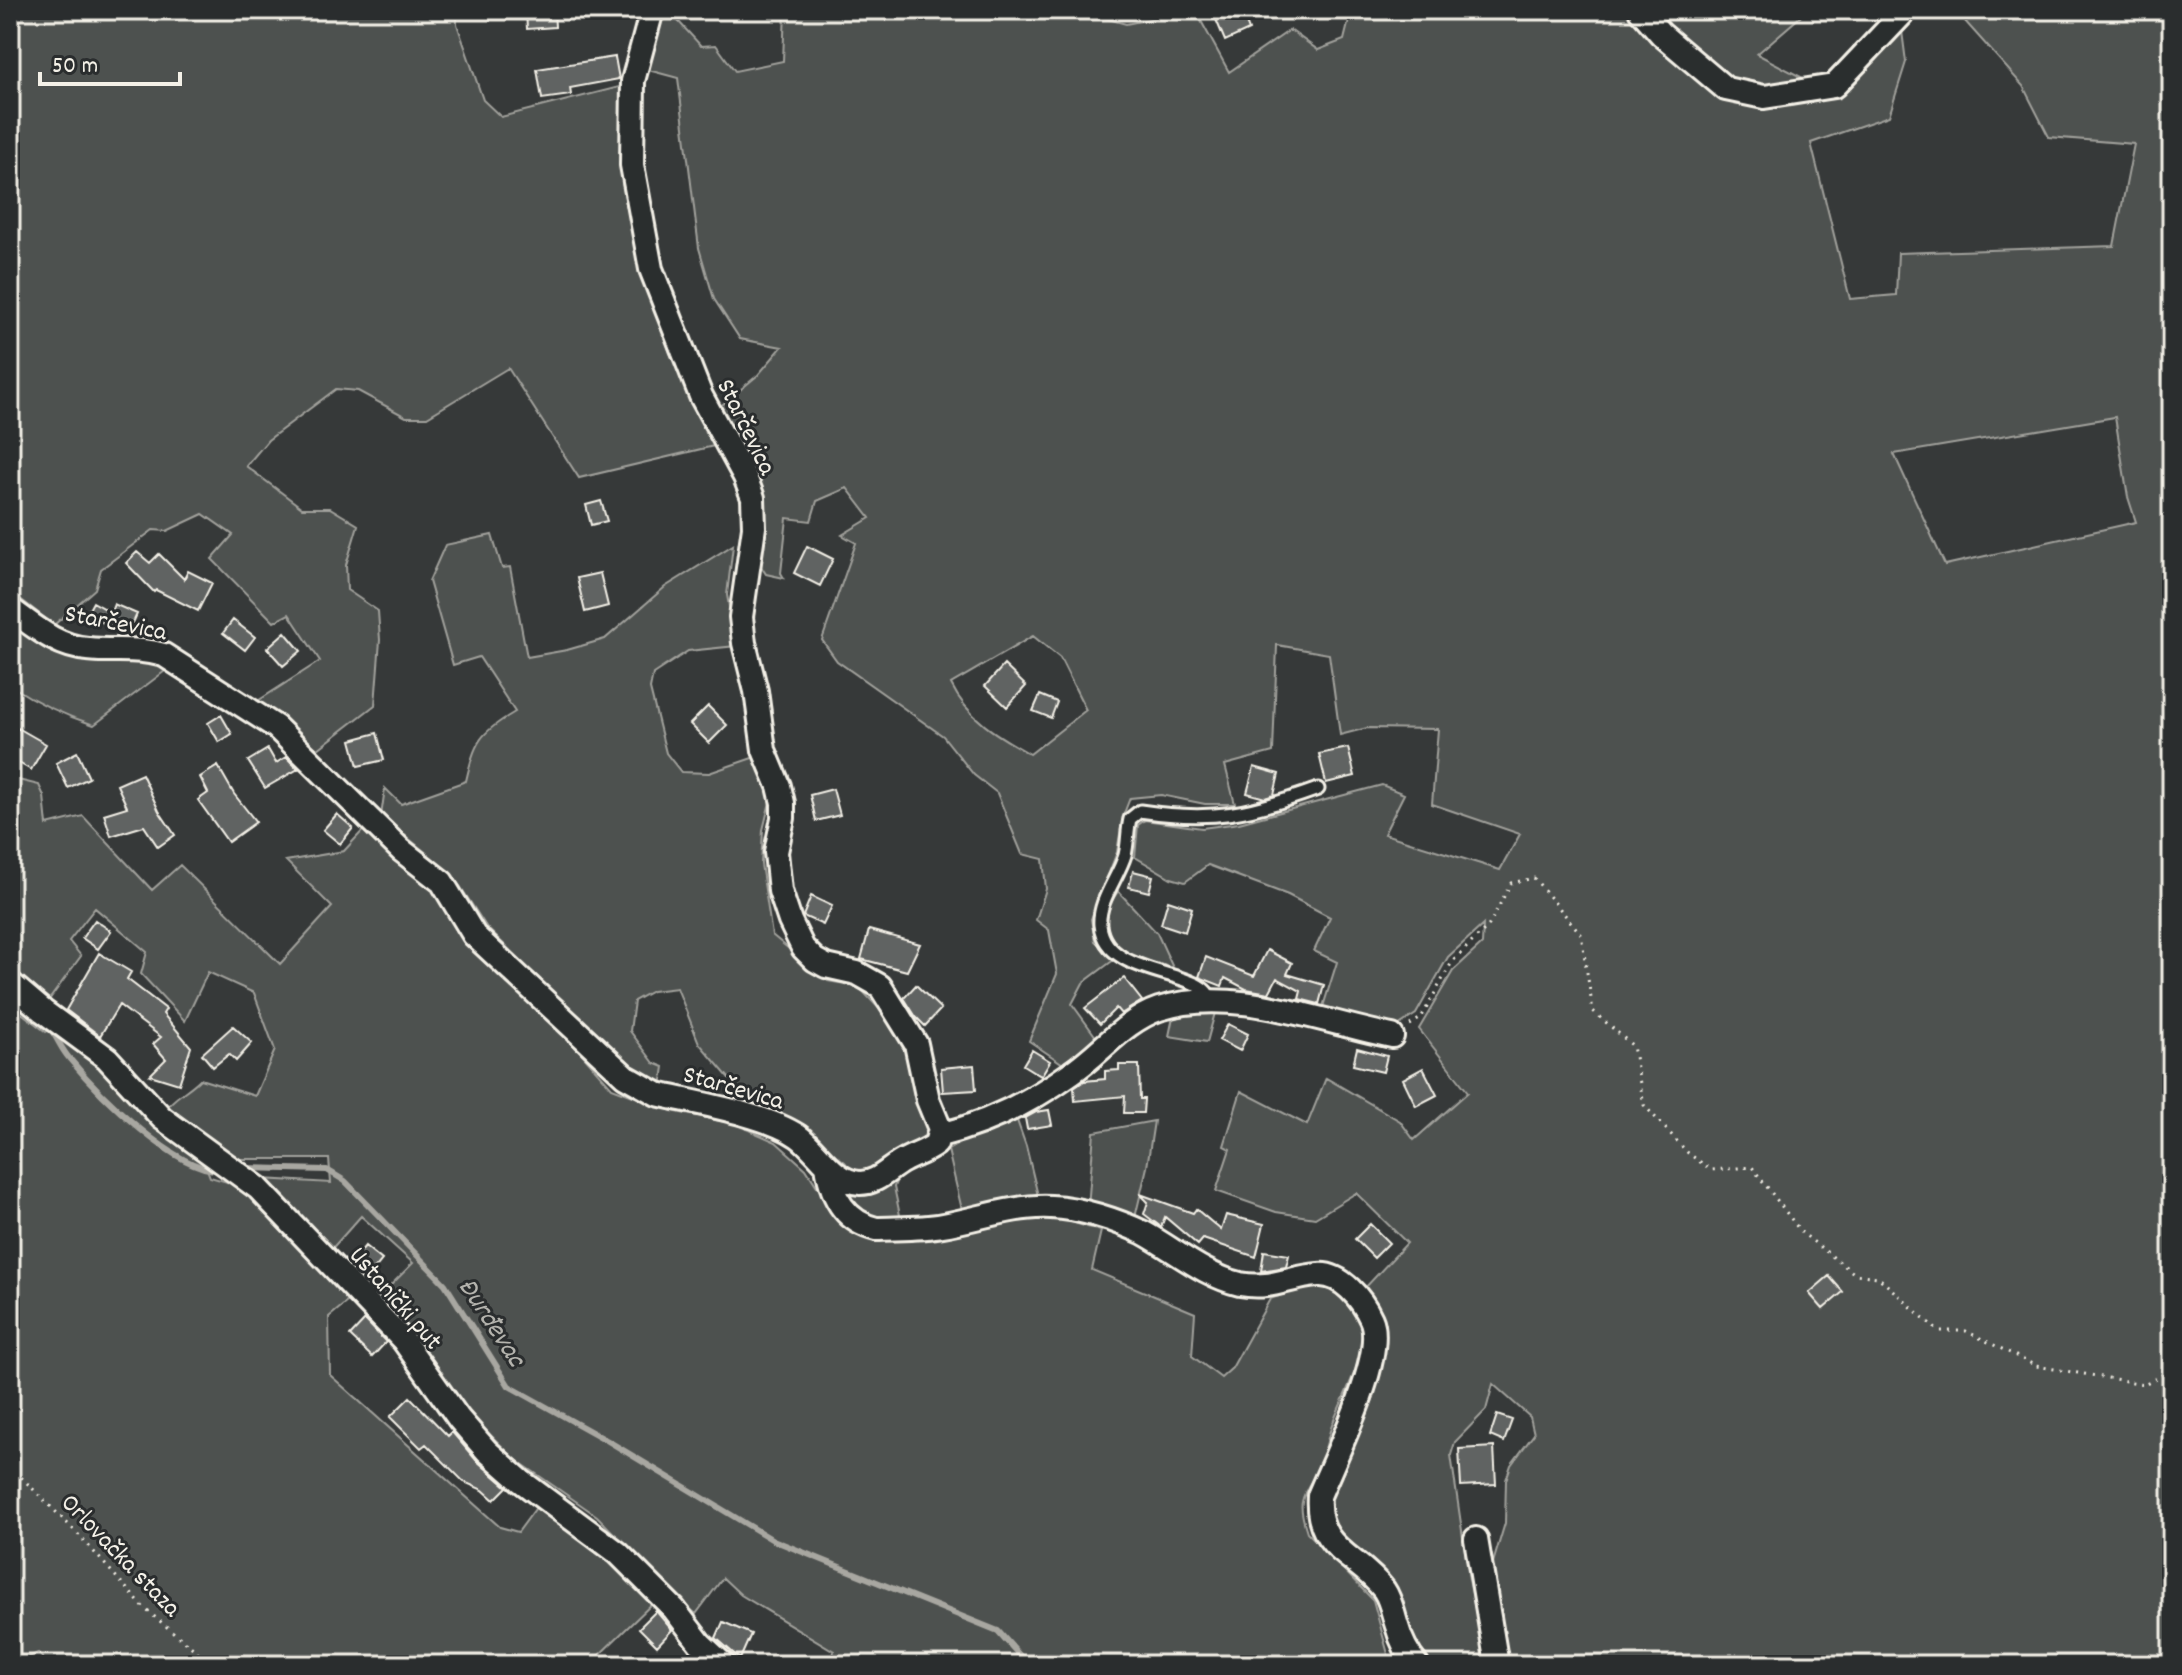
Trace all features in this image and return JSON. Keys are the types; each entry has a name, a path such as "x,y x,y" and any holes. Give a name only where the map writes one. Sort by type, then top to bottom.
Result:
{"street":[{"name":"Starčevica","path":"10,609 64,644 87,649 147,650 164,655 263,718 312,761 401,850 442,882 474,935 625,1076 657,1094 749,1117 791,1132 847,1180 868,1182 936,1144 940,1135 939,1122 928,1100 916,1044 880,986 857,973 826,966 803,948 780,891 776,852 783,803 764,750 741,617 754,527 753,498 745,477 701,396 651,269 632,165 633,81 652,10"},
{"path":"1640,10 1661,34 1726,89 1764,97 1834,86 1906,10"},
{"name":"Ustanički put","path":"10,983 107,1058 162,1118 258,1188 403,1340 459,1419 487,1451 521,1481 618,1553 724,1665"},
{"path":"940,1135 965,1129 1009,1110 1060,1080 1145,1014 1180,1004 1261,1005 1392,1036"},
{"path":"827,1165 830,1184 842,1209 857,1221 876,1229 939,1226 1023,1209 1052,1207 1114,1221 1143,1233 1197,1266 1237,1283 1262,1287 1317,1275 1330,1276 1352,1290 1372,1321 1375,1341 1368,1375 1319,1496 1318,1517 1326,1536 1372,1577 1388,1596 1404,1647 1417,1665"},
{"path":"1476,1539 1497,1665"}],"lane":[{"path":"1211,1002 1211,996 1202,988 1134,964 1114,950 1102,934 1102,908 1122,865 1130,819 1140,811 1200,817 1246,813 1318,789"}],"path":[{"path":"1392,1036 1421,1018 1452,962 1489,925 1511,883 1534,878 1581,934 1593,1011 1633,1046 1644,1105 1688,1153 1711,1170 1752,1167 1801,1232 1855,1274 1878,1277 1938,1331 1966,1331 2036,1366 2067,1372 2144,1384 2172,1370"},
{"name":"Orlovačka staza","path":"10,1466 77,1533 145,1609 205,1658 209,1665"}],"shaded area":[{"path":"10,10 457,10 457,24 483,100 501,117 627,85 622,184 639,262 670,353 718,445 579,478 508,368 427,417 406,417 358,391 336,389 268,440 246,466 302,508 330,508 358,525 346,565 347,590 378,611 380,640 375,705 318,749 253,704 320,661 289,614 274,622 212,559 233,535 203,514 167,531 153,530 101,569 95,589 54,625 10,591"},
{"path":"660,10 668,10 701,46 716,45 735,71 783,61 785,10 1076,10 1126,24 1195,10 1229,72 1290,30 1318,50 1344,40 1350,16 1369,15 1369,10 1808,10 1757,54 1803,78 1812,100 1902,31 1906,62 1889,116 1811,143 1850,299 1896,295 1898,253 2114,246 2134,144 2049,137 2023,86 1955,10 2172,10 2172,1665 1508,1665 1489,1576 1505,1523 1506,1480 1511,1465 1534,1434 1530,1417 1493,1384 1486,1410 1455,1442 1451,1455 1469,1579 1486,1665 1431,1665 1415,1649 1331,1526 1325,1494 1379,1366 1363,1290 1407,1243 1356,1193 1315,1218 1276,1212 1216,1191 1230,1149 1224,1146 1241,1091 1307,1125 1326,1078 1400,1121 1414,1140 1468,1092 1419,1029 1453,971 1482,944 1483,925 1448,957 1416,1014 1390,1031 1321,1013 1337,962 1314,951 1330,917 1288,895 1208,865 1185,882 1171,878 1135,857 1138,825 1145,820 1202,828 1239,823 1382,785 1404,794 1384,834 1500,870 1520,834 1432,804 1438,729 1367,728 1340,735 1329,654 1277,645 1273,752 1225,765 1235,804 1205,804 1161,795 1130,798 1123,816 1117,852 1091,919 1095,941 1115,959 1083,983 1072,1004 1099,1041 1069,1068 1029,1041 1057,974 1049,930 1036,920 1046,889 1043,859 1022,854 997,793 974,775 943,736 837,661 822,640 856,543 842,535 870,518 847,488 817,501 811,521 787,518 781,573 784,578 766,574 760,565 765,531 763,509 717,409 758,375 782,347 740,339 714,299 699,248 678,78 648,70","holes":["2115,417 2128,497 2136,522 1945,565 1894,454","1033,636 1060,658 1086,710 1030,754 975,717 951,684"]},
{"path":"492,535 502,568 510,567 527,657 605,639 665,587 733,545 727,595 736,646 688,651 653,674 650,689 666,753 681,772 709,773 758,756 773,790 763,830 761,864 772,935 828,981 858,986 896,1027 910,1051 928,1129 919,1144 879,1168 862,1173 852,1171 845,1162 799,1128 720,1103 740,1091 699,1043 677,988 652,991 634,1001 630,1031 654,1063 664,1067 661,1087 639,1075 487,928 460,886 435,860 381,816 385,788 401,804 466,781 480,740 493,726 515,712 479,657 453,665 429,581 445,545"},
{"path":"10,623 38,645 57,654 142,662 169,668 94,725 50,708 10,685"},
{"path":"10,778 39,785 44,796 47,825 83,816 152,890 180,865 280,964 332,907 286,861 344,851 367,826 394,860 437,889 612,1088 672,1111 735,1124 776,1142 806,1169 834,1213 852,1226 1030,1217 1058,1218 1101,1231 1092,1270 1195,1313 1192,1356 1221,1378 1232,1368 1270,1299 1311,1287 1321,1287 1339,1295 1353,1308 1362,1326 1362,1347 1321,1463 1303,1497 1302,1513 1307,1532 1373,1600 1391,1665 830,1665 834,1651 741,1595 723,1578 696,1614 597,1516 515,1459 474,1419 413,1336 376,1300 413,1263 361,1216 328,1253 261,1179 331,1183 329,1159 238,1159 164,1111 200,1079 255,1096 275,1050 254,993 208,972 185,1021 141,974 147,952 95,908 69,941 81,956 46,1004 20,982 10,960"},
{"path":"1118,891 1157,933 1174,970 1136,959 1114,942 1104,919"},
{"path":"10,1004 46,1032 56,1025 203,1159 210,1177 248,1188 353,1297 329,1317 330,1375 500,1527 518,1532 538,1505 657,1599 595,1659 603,1665 49,1665 38,1653 10,1665"},
{"path":"1216,1009 1207,1042 1169,1036 1173,1017"},
{"path":"1014,1112 1039,1200 962,1210 948,1150"},
{"path":"1154,1121 1134,1222 1088,1208 1094,1132"},
{"path":"900,1172 894,1187 901,1220 868,1216 843,1195 845,1187"}],"building":[{"path":"526,10 554,10 555,27 527,29"},
{"path":"1212,10 1241,10 1249,30 1225,41"},
{"path":"615,57 619,79 570,88 571,95 542,99 537,69"},
{"path":"601,501 607,521 591,525 586,505"},
{"path":"807,546 833,559 820,586 794,573"},
{"path":"137,552 150,563 159,554 184,579 188,571 212,583 198,611 156,590 154,592 126,563"},
{"path":"600,573 608,606 585,612 577,578"},
{"path":"93,602 111,612 114,604 137,614 128,634 86,615"},
{"path":"233,620 255,637 245,650 223,633"},
{"path":"285,632 301,651 283,666 267,648"},
{"path":"1004,665 1026,686 1007,707 985,686"},
{"path":"1040,695 1057,702 1051,718 1033,711"},
{"path":"708,706 727,725 709,743 690,724"},
{"path":"221,715 232,734 219,742 208,723"},
{"path":"18,728 46,744 31,770 10,758 10,742"},
{"path":"377,733 384,760 358,766 351,740"},
{"path":"1348,748 1355,776 1326,783 1319,754"},
{"path":"268,749 276,763 286,757 298,769 265,788 248,761"},
{"path":"77,752 89,778 68,788 56,763"},
{"path":"218,766 234,794 256,822 228,842 198,800 208,793 200,777"},
{"path":"1254,767 1279,774 1274,795 1265,798 1247,793"},
{"path":"142,774 159,811 175,835 158,847 144,826 111,836 104,814 127,807 117,785"},
{"path":"833,789 840,815 816,821 810,795"},
{"path":"337,814 353,828 340,844 323,830"},
{"path":"1133,871 1153,876 1149,892 1129,887"},
{"path":"811,896 832,906 823,925 803,916"},
{"path":"1168,900 1192,908 1185,932 1161,924"},
{"path":"95,920 111,931 98,949 82,938"},
{"path":"869,930 920,944 907,971 861,959"},
{"path":"1267,950 1292,963 1287,974 1324,985 1319,1004 1299,999 1301,991 1277,978 1269,993 1246,989 1225,978 1222,986 1199,977 1206,957 1254,976"},
{"path":"99,953 131,972 127,979 166,1009 163,1014 191,1047 179,1084 150,1075 166,1059 153,1044 161,1037 119,1005 100,1036 66,1010"},
{"path":"1124,978 1142,1001 1121,1014 1116,1008 1100,1024 1085,1008"},
{"path":"916,985 941,1009 925,1026 904,998"},
{"path":"1228,1024 1248,1034 1240,1051 1219,1040"},
{"path":"233,1026 252,1043 236,1061 229,1054 213,1067 202,1054"},
{"path":"1357,1048 1387,1056 1383,1072 1353,1065"},
{"path":"1032,1050 1050,1061 1041,1076 1023,1065"},
{"path":"974,1065 976,1090 943,1092 941,1068"},
{"path":"1119,1065 1139,1065 1143,1113 1124,1113 1125,1096 1075,1101 1074,1088 1084,1081 1105,1079 1105,1071 1119,1070"},
{"path":"1423,1068 1437,1095 1416,1106 1403,1079"},
{"path":"1049,1110 1052,1125 1027,1129 1025,1118"},
{"path":"1140,1194 1193,1213 1196,1209 1221,1230 1226,1215 1264,1224 1256,1257 1203,1239 1198,1245 1165,1217 1161,1227 1144,1214 1148,1202"},
{"path":"1370,1224 1389,1243 1374,1258 1355,1239"},
{"path":"365,1246 382,1260 369,1276 352,1262"},
{"path":"1264,1251 1289,1255 1286,1267 1261,1271"},
{"path":"1829,1276 1843,1292 1823,1309 1809,1293"},
{"path":"365,1320 386,1342 372,1357 350,1336"},
{"path":"410,1397 448,1436 452,1432 476,1460 507,1487 494,1500 483,1490 464,1482 426,1444 421,1448 390,1417"},
{"path":"1497,1415 1512,1420 1504,1442 1490,1436"},
{"path":"1494,1447 1496,1484 1461,1486 1459,1449"},
{"path":"656,1611 672,1630 657,1646 639,1628"},
{"path":"723,1622 751,1634 740,1659 716,1638"}],"waterway":[{"name":"Đurđevac","path":"49,1027 82,1073 140,1129 184,1159 205,1168 223,1170"},
{"name":"Đurđevac","path":"242,1168 327,1170 345,1181 445,1284 509,1386 773,1540 998,1631 1028,1665"}]}
